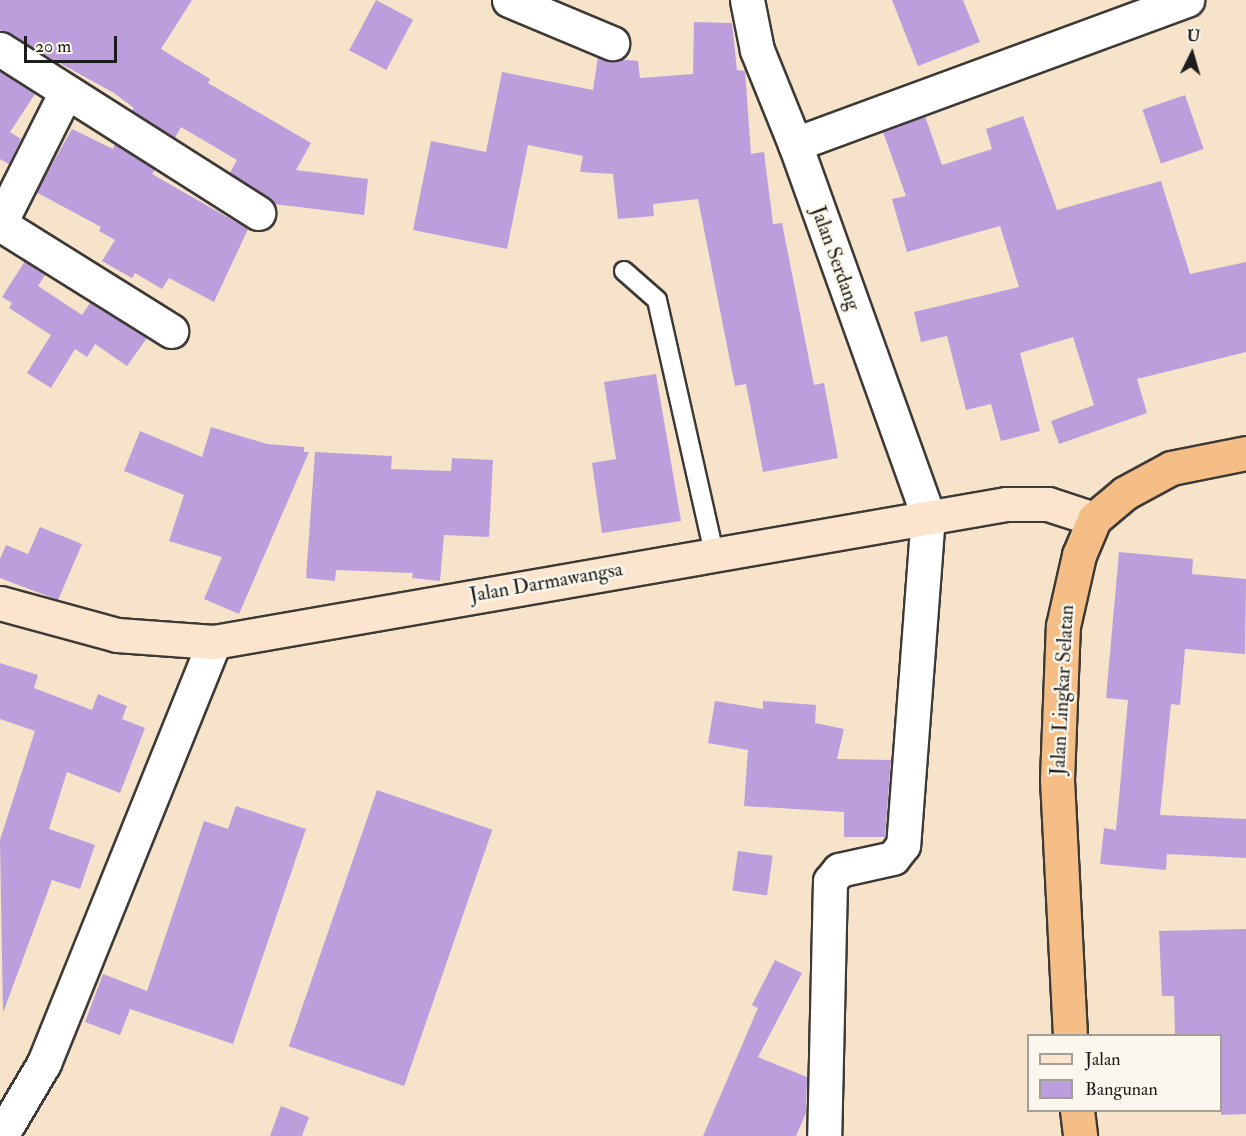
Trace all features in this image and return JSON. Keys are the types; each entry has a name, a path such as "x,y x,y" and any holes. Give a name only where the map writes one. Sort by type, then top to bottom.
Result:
{"highway":[{"path":"1094,519 1125,493 1171,468 1246,453"},
{"name":"Jalan Lingkar Selatan","path":"1070,1034 1057,779 1063,626 1068,595 1094,519"},
{"path":"1077,1112 1080,1136"}],"main road":[{"name":"Jalan Darmawangsa","path":"0,603 117,635 214,642 714,552 1006,504 1048,504 1094,519"}],"street":[{"path":"509,0 612,43"},
{"name":"Jalan Serdang","path":"747,0 757,50 795,144 928,515"},
{"path":"795,144 1187,0"},
{"path":"0,49 65,94 258,213"},
{"path":"65,94 2,211 171,331"},
{"path":"824,1136 830,881 839,870 892,858 903,845 928,515"},
{"path":"1,1136 44,1063 214,642"}],"lane":[{"path":"624,271 657,300 714,552"}],"building":[{"path":"0,0 192,0 161,49 210,79 208,83 311,143 296,170 368,179 364,215 274,204 230,173 237,160 181,127 175,138 132,111 134,108 114,93 0,30"},
{"path":"376,0 413,20 386,70 349,50"},
{"path":"892,0 963,0 980,42 918,66"},
{"path":"694,22 732,23 737,70 745,71 751,154 764,152 773,224 782,223 814,385 824,383 838,458 763,472 746,384 735,386 698,199 653,204 654,216 618,219 613,174 580,172 583,156 528,145 507,249 413,230 431,141 486,152 502,72 593,90 598,57 638,61 640,78 693,74"},
{"path":"0,71 35,94 10,132 21,139 9,164 0,159"},
{"path":"1185,95 1204,149 1161,164 1142,110"},
{"path":"925,116 942,165 992,149 986,129 1023,116 1057,210 1161,181 1190,274 1246,262 1246,352 1137,379 1147,413 1059,444 1051,421 1094,405 1073,337 1020,353 1040,431 1001,441 991,404 966,410 947,336 921,342 914,312 1019,287 1000,226 907,252 892,199 906,196 883,132"},
{"path":"72,129 113,149 115,144 155,170 152,174 248,229 214,302 169,278 162,289 135,273 132,278 102,261 115,240 99,231 101,227 36,192"},
{"path":"25,261 45,275 38,286 82,315 90,303 147,338 127,366 95,344 87,357 75,349 51,388 27,373 51,335 9,308 12,303 2,297"},
{"path":"656,374 681,521 602,533 592,463 616,459 604,382"},
{"path":"211,427 267,444 304,447 304,452 309,452 239,614 204,599 222,557 169,541 184,495 124,471 140,431 202,457"},
{"path":"315,452 392,456 391,469 451,471 452,458 493,460 489,537 444,535 440,581 412,578 413,573 336,570 335,581 306,578"},
{"path":"40,527 82,544 58,600 0,578 0,559 6,545 28,554"},
{"path":"1119,552 1193,559 1192,574 1246,579 1245,654 1185,649 1180,705 1171,704 1160,815 1246,819 1246,858 1167,854 1166,870 1100,864 1104,828 1116,830 1128,700 1106,698"},
{"path":"0,663 38,675 34,688 92,710 98,694 127,706 122,719 145,728 120,793 67,772 49,829 95,845 80,889 52,880 3,1013 0,840 35,731 0,719"},
{"path":"715,701 763,709 763,701 816,705 815,723 844,729 837,759 891,760 885,837 844,837 844,812 744,806 748,750 708,743"},
{"path":"377,790 492,830 404,1086 289,1046"},
{"path":"236,806 306,829 233,1044 130,1009 120,1035 85,1022 103,974 147,991 204,821 228,829"},
{"path":"738,851 773,856 767,895 732,891"},
{"path":"1246,929 1246,1114 1221,1115 1222,1034 1175,1034 1174,996 1162,996 1159,931"},
{"path":"775,960 802,973 758,1057 807,1077 806,1113 796,1136 703,1136 758,1008 752,1005"},
{"path":"281,1106 309,1117 302,1136 270,1136"}]}
